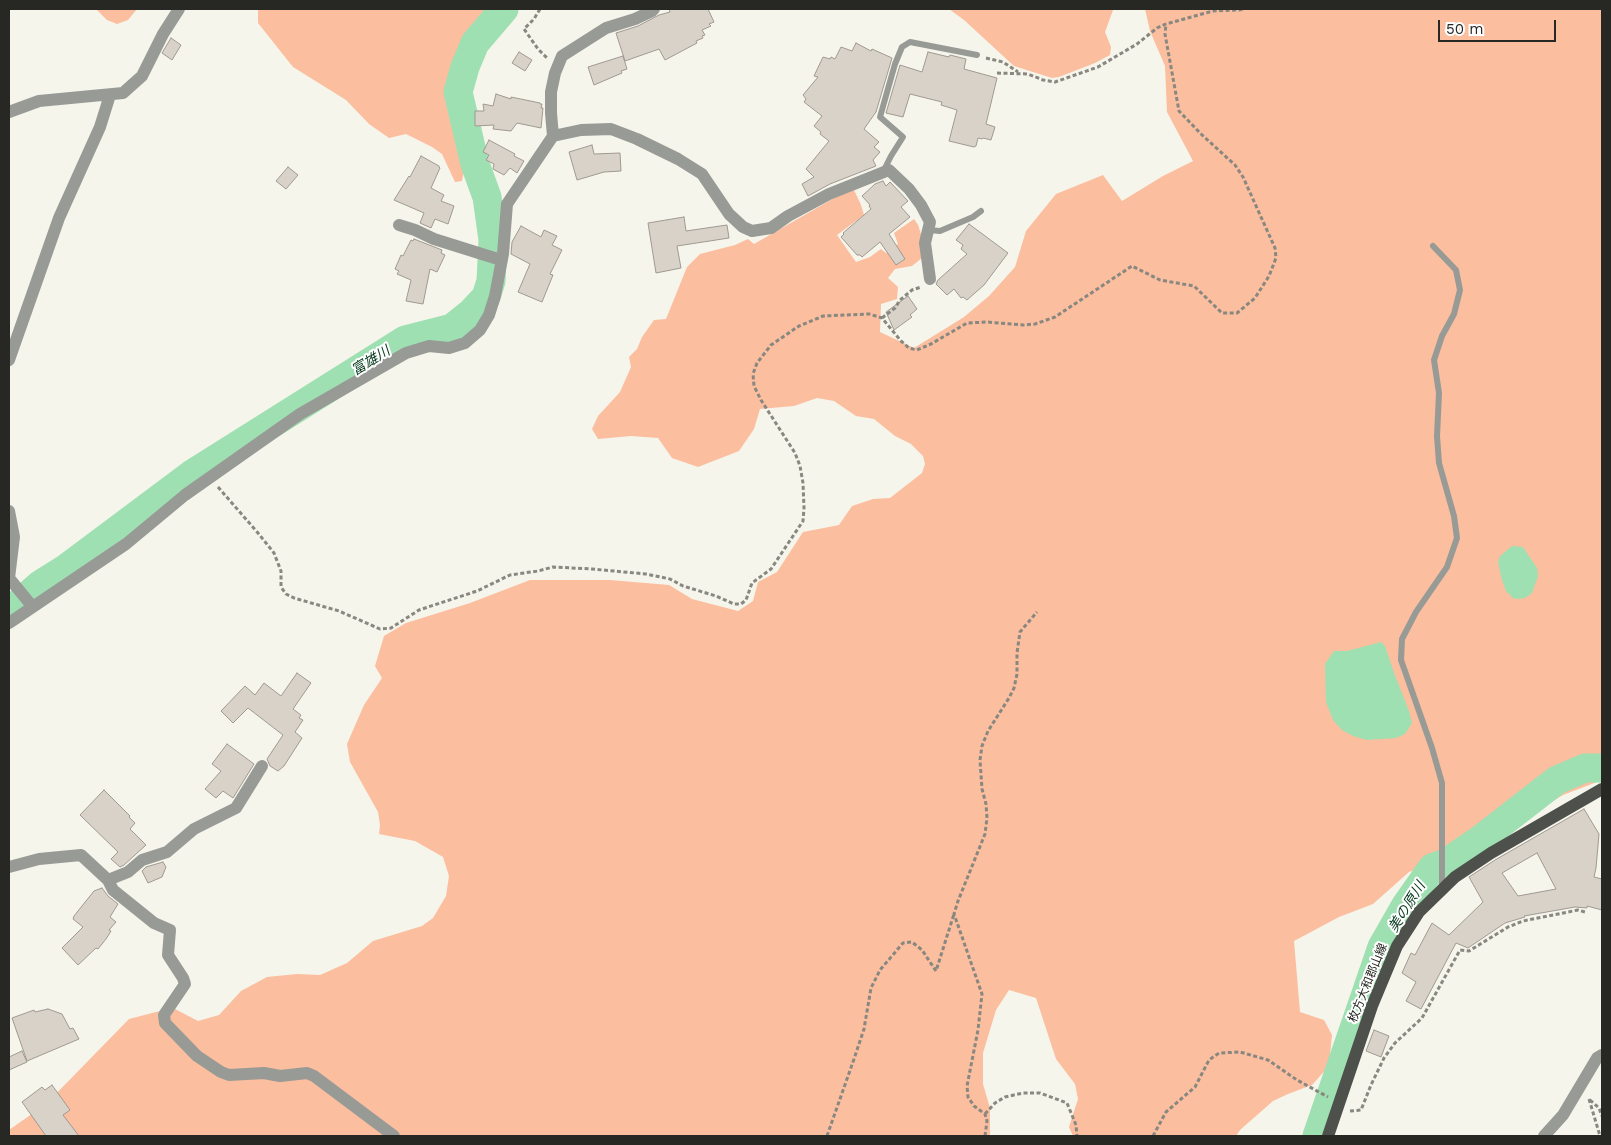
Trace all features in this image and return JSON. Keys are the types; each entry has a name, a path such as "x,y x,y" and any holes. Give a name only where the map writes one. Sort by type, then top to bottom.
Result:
{"main road":[{"name":"枚方大和郡山線","path":"1328,1136 1372,1006 1397,946 1419,912 1455,877 1491,853 1602,789"}],"street":[{"path":"9,112 39,101 123,93 142,76 163,34 179,9"},
{"path":"9,623 30,603 126,544 210,477 300,414 406,353 429,346 449,348 465,343 480,330 489,315 495,296 502,260 507,204 553,136 550,113 551,92 562,56 606,28 634,19 654,9"},
{"path":"9,360 59,218 100,127 110,95"},
{"path":"553,136 581,130 611,129 637,139 678,159 702,174 728,214 743,227 752,231 770,228 829,194 889,170 921,205 930,222 925,244 930,279"},
{"path":"399,225 434,239 502,260"},
{"path":"9,511 14,537 9,578 30,603"},
{"path":"108,880 128,872 142,860 167,852 194,829 236,808 262,766"},
{"path":"9,867 40,859 81,855 108,880 113,890 154,922 170,930 168,955 185,984 164,1015 165,1023 197,1056 221,1072 229,1075 264,1073 280,1076 307,1074 314,1076 394,1136"},
{"path":"1544,1136 1564,1115 1597,1058 1602,1055"}],"lane":[{"path":"884,172 903,137 880,117 895,64 902,47 910,42 977,55"},
{"path":"929,230 940,231 981,212"},
{"path":"1433,246 1456,270 1460,290 1454,314 1442,336 1434,360 1439,393 1437,436 1439,463 1454,516 1457,538 1447,567 1416,612 1402,639 1401,660 1432,748 1442,783 1442,889"}],"path":[{"path":"540,9 534,19 524,29 538,50 557,69"},
{"path":"997,73 1028,74 1043,80 1056,82 1098,67 1136,44 1156,28 1166,24 1213,11 1244,9"},
{"path":"210,477 274,554 280,571 281,587 286,594 294,598 339,610 380,629 391,628 419,610 477,591 510,575 553,567 646,574 670,579 683,586 716,596 734,604 741,604 746,600 752,583 771,569 803,521 803,483 795,453 754,386 753,374 757,364 771,345 792,330 823,316 869,314 882,318 901,341 917,350 968,323 987,322 1023,325 1035,324 1055,318 1132,266 1160,280 1194,286 1222,313 1237,313 1255,298 1269,276 1276,258 1275,248 1235,165 1179,111 1165,34 1166,24"},
{"path":"977,55 1003,62 1021,74"},
{"path":"882,318 895,308 900,300 912,290 924,286 930,279"},
{"path":"827,1136 864,1029 871,988 880,970 903,943 912,942 922,950 936,971 958,901 986,834 986,811 980,760 982,746 988,731 1010,698 1014,688 1017,674 1016,653 1020,632 1037,612"},
{"path":"1152,1136 1166,1112 1195,1087 1209,1060 1219,1053 1240,1052 1268,1060 1338,1104 1353,1112 1361,1110 1384,1058 1395,1043 1422,1018 1460,950 1469,951 1508,927 1523,921 1578,910 1585,912"},
{"path":"954,914 982,994 967,1086 968,1097 974,1106 986,1114"},
{"path":"1579,1090 1598,1108 1602,1116"},
{"path":"985,1136 986,1114 995,1103 1005,1097 1023,1093 1040,1093 1067,1103 1076,1125 1077,1136"},
{"path":"1589,1099 1600,1136"}],"shaded area":[{"path":"96,9 137,9 128,20 117,24 107,20"},
{"path":"258,9 498,9 478,28 454,70 448,105 463,147 465,165 462,181 455,182 442,154 432,147 406,134 389,138 369,124 346,100 293,67 258,23"},
{"path":"949,9 1115,9 1105,32 1111,47 1110,55 1095,63 1052,78 1014,66 964,20"},
{"path":"1145,9 1602,9 1602,780 1563,795 1466,853 1409,872 1373,904 1339,917 1294,941 1300,1012 1324,1020 1332,1035 1329,1066 1312,1085 1273,1101 1240,1130 1236,1136 1073,1136 1069,1127 1078,1099 1075,1084 1056,1059 1036,998 1009,990 996,1010 983,1053 983,1084 990,1108 990,1136 9,1136 9,1130 46,1104 129,1019 175,1009 198,1021 219,1015 241,991 267,977 297,974 320,975 347,963 373,941 422,926 433,918 446,896 449,876 443,857 415,841 379,834 378,812 350,762 347,744 364,705 382,678 375,666 384,636 406,623 470,603 530,580 610,580 669,585 692,599 738,611 753,601 758,582 777,572 803,532 839,525 852,506 873,499 890,498 922,473 925,464 923,456 911,444 895,436 874,419 856,416 834,401 817,398 794,406 760,409 754,429 739,451 698,467 672,458 658,438 631,436 598,439 592,429 598,416 620,392 631,367 629,357 637,349 642,337 654,320 666,319 687,267 700,254 735,245 748,239 754,244 836,197 854,190 864,215 837,235 856,262 870,257 881,249 886,253 898,244 894,233 914,219 918,225 921,234 922,258 912,266 895,269 888,278 898,287 897,299 881,304 880,332 914,348 964,317 989,296 1015,267 1026,231 1056,194 1103,175 1122,201 1163,176 1193,161 1167,112 1165,66 1150,31"},
{"path":"1512,546 1523,547 1537,568 1538,576 1532,593 1525,598 1513,598 1506,591 1502,580 1498,562 1500,556"},
{"path":"1381,642 1385,646 1412,723 1405,734 1396,738 1367,740 1342,730 1333,720 1326,702 1325,664 1334,651 1347,651"}],"building":[{"path":"669,9 708,9 714,22 709,24 711,26 702,30 705,35 696,41 697,43 665,60 659,49 625,61 616,33 670,12"},
{"path":"171,38 181,45 172,60 162,53"},
{"path":"856,43 871,51 872,49 892,58 876,112 864,129 879,142 874,147 880,152 873,160 876,166 830,184 808,196 802,184 814,177 806,169 829,141 814,126 822,116 804,102 806,99 803,95 818,77 814,76 823,57 835,59 841,47 852,51"},
{"path":"519,52 532,60 525,71 512,63"},
{"path":"928,52 966,59 964,69 997,78 986,124 995,127 991,140 978,138 974,147 949,141 957,110 941,105 942,102 910,94 903,117 886,113 900,65 922,72"},
{"path":"623,56 627,69 594,85 588,67"},
{"path":"496,94 511,99 511,97 542,104 541,128 517,123 511,131 493,129 494,125 475,126 475,111 484,111 483,104 493,106"},
{"path":"489,140 524,161 517,173 510,168 504,175 493,169 494,164 486,160 489,155 483,152"},
{"path":"592,145 594,154 620,153 621,171 604,172 577,180 569,152"},
{"path":"421,156 440,168 431,188 444,195 441,201 454,206 448,224 435,219 431,228 420,223 424,213 394,200 410,177"},
{"path":"288,167 298,175 286,189 276,181"},
{"path":"883,181 886,186 890,182 908,201 901,207 910,217 889,234 905,259 896,265 880,242 862,257 857,255 841,237 843,233 871,209 862,196 875,184"},
{"path":"684,217 686,231 727,225 729,238 677,246 681,268 656,273 648,223"},
{"path":"969,224 1008,253 984,285 967,300 963,297 961,298 954,289 947,295 936,284 967,254 961,249 963,245 956,240"},
{"path":"521,226 541,237 544,230 557,236 552,245 562,250 550,274 553,275 542,302 518,292 530,264 511,254 512,242"},
{"path":"414,239 442,250 441,253 445,255 437,272 430,269 423,304 406,301 411,280 397,274 399,271 395,269 401,255 403,256 411,240 413,241"},
{"path":"908,296 917,309 910,315 912,317 894,330 886,312"},
{"path":"297,673 311,683 293,709 301,715 299,718 303,720 295,732 302,738 284,766 278,771 270,766 267,759 283,735 248,708 233,723 221,711 245,686 255,695 264,683 281,696"},
{"path":"227,744 254,764 233,798 223,791 216,798 205,789 221,771 212,764"},
{"path":"104,790 130,816 135,823 130,829 146,845 120,867 111,859 118,852 80,815"},
{"path":"1584,809 1599,834 1594,877 1602,879 1602,910 1587,906 1587,908 1575,907 1524,916 1505,923 1468,948 1456,943 1421,1009 1406,1001 1416,982 1402,973 1411,953 1415,955 1432,923 1449,935 1483,902 1469,877","holes":["1537,853 1556,889 1518,896 1502,873"]},
{"path":"163,862 166,867 162,877 148,883 142,871 146,867"},
{"path":"102,888 118,904 110,917 116,922 98,949 96,948 78,965 62,948 83,927 73,919 74,916 94,891"},
{"path":"48,1009 62,1014 70,1029 73,1028 79,1039 27,1061 12,1018 34,1010 35,1012"},
{"path":"1374,1030 1389,1036 1381,1057 1366,1051"},
{"path":"22,1051 27,1062 9,1070 9,1057"},
{"path":"52,1085 70,1110 63,1115 79,1136 46,1136 22,1102 42,1087 45,1090"}],"waterway":[{"name":"富雄川","path":"9,612 41,584 65,569 192,474 405,340 452,328 472,312 486,297 491,281 493,240 487,197 475,164 458,92 465,67 475,43 504,9"},
{"name":"美の原川","path":"1317,1136 1382,947 1406,905 1432,868 1446,863 1481,839 1557,780 1585,768 1602,768"}]}
